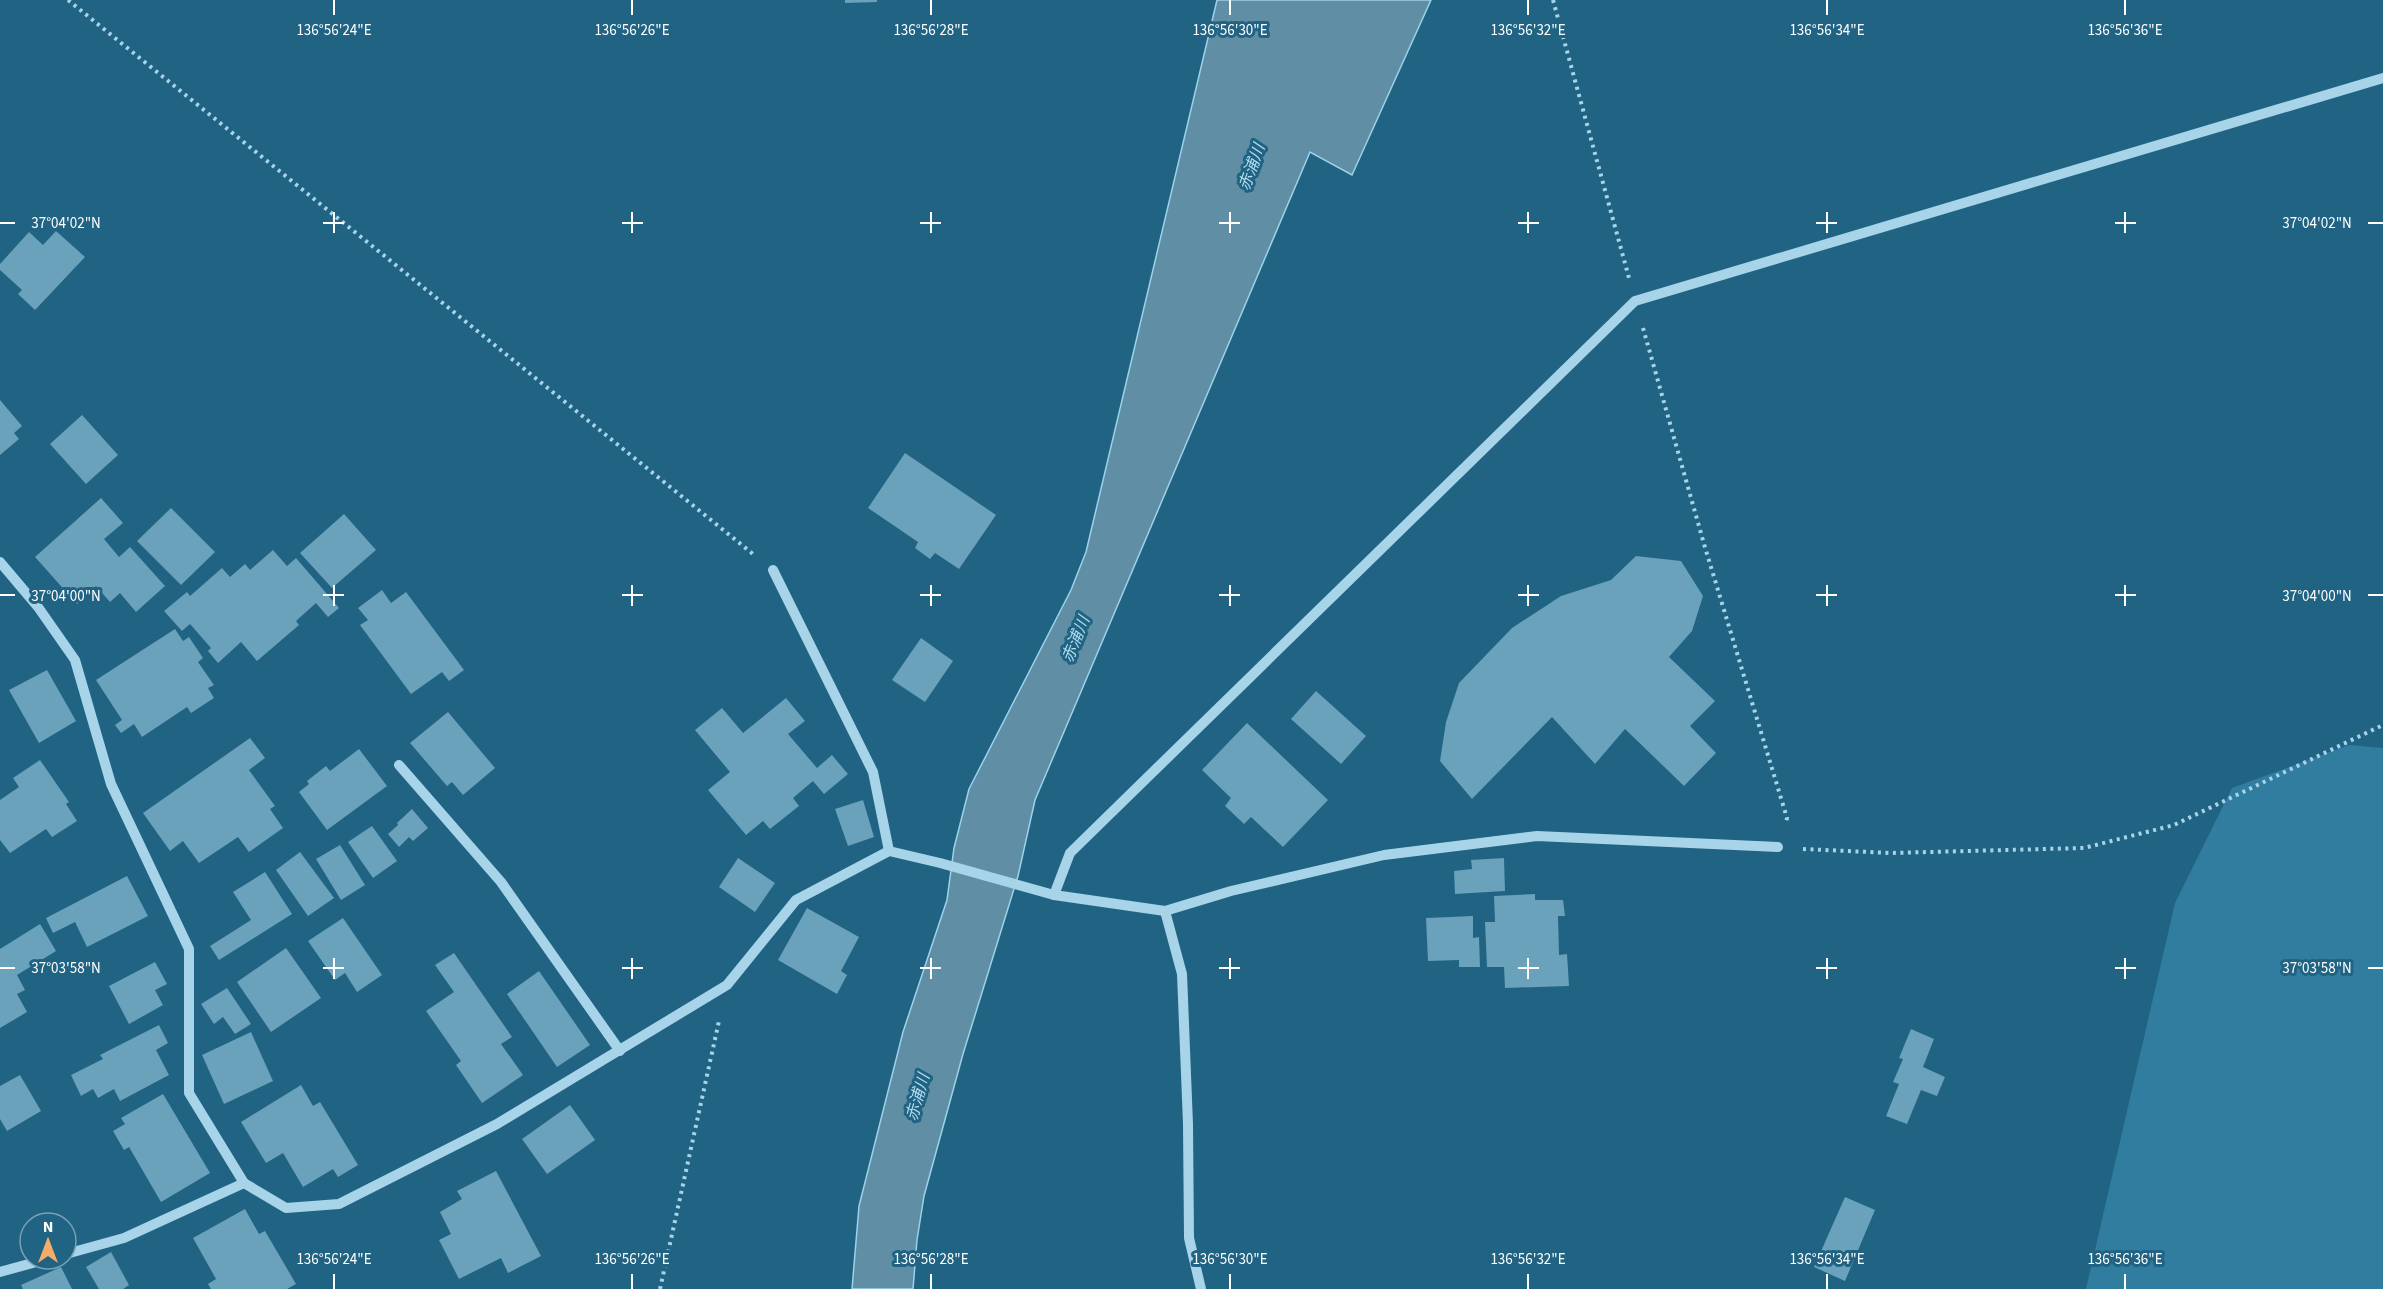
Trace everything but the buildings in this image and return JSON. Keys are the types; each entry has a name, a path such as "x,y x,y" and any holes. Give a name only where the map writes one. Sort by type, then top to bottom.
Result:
{"street":[{"path":"1054,895 1070,853 1635,301 2383,78"},
{"path":"0,562 38,607 75,660 111,784 189,949 189,1093 244,1183 286,1208 339,1204 497,1124 727,985 796,900 890,851 1054,895 1165,911 1231,891 1384,855 1537,836 1778,847"},
{"path":"773,570 873,772 890,851"},
{"path":"399,765 501,882 620,1051"},
{"path":"1165,911 1182,974 1188,1124 1189,1238 1201,1289"},
{"path":"78,1251 124,1238 244,1183"},
{"path":"0,1272 18,1267"}],"path":[{"path":"68,0 773,570"},
{"path":"1553,0 1704,544 1787,818 1778,847 1891,853 2084,848 2174,825 2383,725"},
{"path":"660,1289 727,985"}],"shaded area":[{"path":"2349,745 2383,748 2383,1289 2086,1289 2175,903 2232,788"}],"water":[{"name":"赤浦川","path":"1217,0 1431,0 1352,175 1310,152 1035,800 1018,876 963,1054 924,1196 913,1289 852,1289 859,1206 903,1032 947,900 954,848 969,789 1071,590 1086,552"}]}
